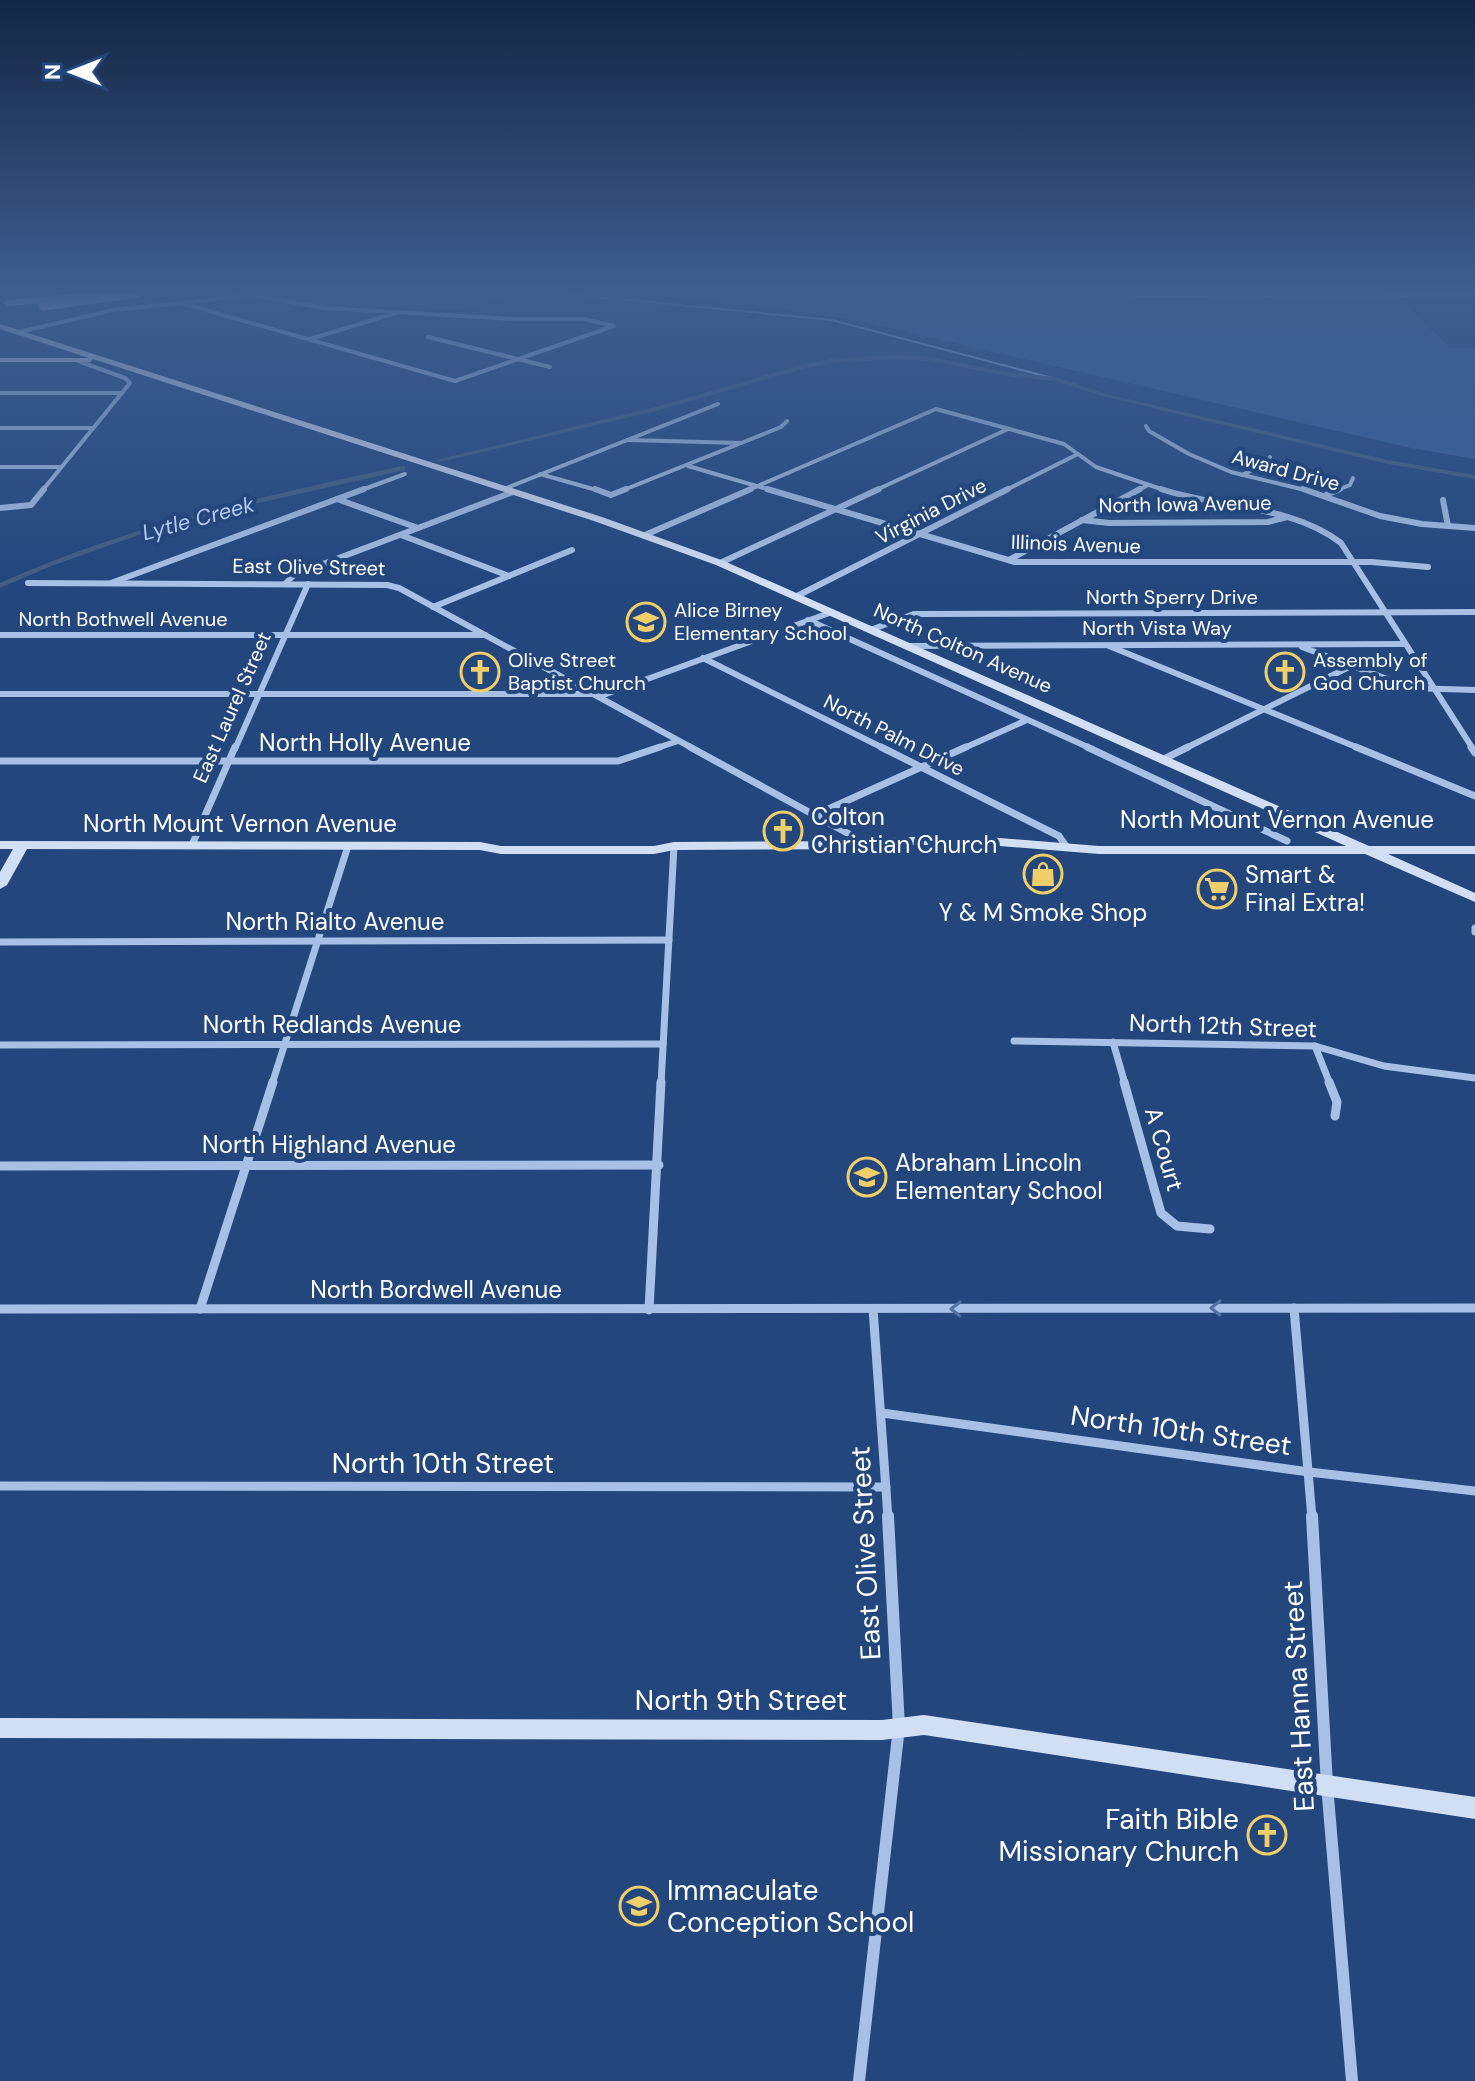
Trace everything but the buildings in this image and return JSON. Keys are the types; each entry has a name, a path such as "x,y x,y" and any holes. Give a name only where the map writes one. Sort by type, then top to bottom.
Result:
{"main road":[{"name":"North Colton Avenue","path":"192,388 645,535 720,563 1475,898"},
{"name":"North Mount Vernon Avenue","path":"1072,846 1098,842 1475,842"},
{"name":"North Mount Vernon Avenue","path":"0,845 480,846 501,850 884,845 895,850 1072,846 1099,850 1475,850"},
{"path":"0,885 22,845"},
{"name":"North 9th Street","path":"0,1728 882,1730 924,1725 1475,1808"}],"street":[{"path":"0,508 27,507 125,388"},
{"path":"0,393 122,393"},
{"path":"285,584 294,575 401,535 540,474 718,404"},
{"path":"645,535 936,409 1064,444 1096,467 1148,485 1193,499 1288,517 1332,536 1341,543 1475,753"},
{"path":"540,474 611,495 688,466 787,421"},
{"name":"Award Drive","path":"1146,426 1149,431 1189,454 1241,475 1326,495 1380,516 1475,528"},
{"path":"0,428 93,428"},
{"path":"720,563 1009,429"},
{"path":"627,440 651,443 701,438 742,443"},
{"name":"Virginia Drive","path":"797,596 1078,454"},
{"path":"1241,475 1267,463 1270,457"},
{"name":"Illinois Avenue","path":"688,466 1009,560 1034,563 1353,562 1428,567"},
{"path":"0,467 61,467"},
{"path":"111,584 117,578 405,474"},
{"path":"1326,495 1350,485 1353,478"},
{"path":"1009,560 1148,485"},
{"path":"336,499 418,528"},
{"path":"1443,500 1448,526"},
{"name":"North Iowa Avenue","path":"1082,520 1109,523 1268,522 1288,517"},
{"path":"401,535 510,576"},
{"path":"433,607 572,550"},
{"name":"East Olive Street","path":"28,583 387,585 399,588 849,834 857,845"},
{"name":"East Laurel Street","path":"192,845 308,584"},
{"path":"0,694 606,694 832,612"},
{"name":"North Sperry Drive","path":"873,629 914,614 1475,612"},
{"name":"North Colton Avenue","path":"808,619 1282,836 1287,841"},
{"name":"North Bothwell Avenue","path":"0,635 486,635"},
{"path":"1103,643 1475,796"},
{"path":"1297,644 1411,688 1475,690"},
{"name":"North Vista Way","path":"909,646 1404,644"},
{"name":"North Palm Drive","path":"703,658 1059,836 1072,846"},
{"path":"1164,759 1351,666"},
{"path":"815,815 1027,720"},
{"name":"North Holly Avenue","path":"0,761 618,761 678,741"},
{"path":"200,1309 348,846"},
{"path":"649,1310 674,846"},
{"name":"North Rialto Avenue","path":"0,942 669,940"},
{"name":"North 12th Street","path":"1014,1041 1315,1046 1384,1066 1475,1078"},
{"name":"A Court","path":"1113,1042 1161,1213 1169,1224 1180,1228 1210,1229"},
{"name":"North Redlands Avenue","path":"0,1045 663,1044"},
{"path":"1315,1046 1337,1102 1335,1116"},
{"name":"North Highland Avenue","path":"0,1166 659,1165"},
{"name":"East Hanna Street","path":"1294,1308 1309,1472 1327,1785 1352,2081"},
{"name":"North Bordwell Avenue","path":"0,1309 1475,1308"},
{"name":"East Olive Street","path":"859,2081 899,1727 882,1413 873,1309"},
{"name":"North 10th Street","path":"882,1413 1309,1472 1475,1491"},
{"name":"North 10th Street","path":"0,1486 886,1487"}],"shaded area":[{"path":"1151,388 1475,388 1475,459 1411,448"}],"waterway":[{"name":"Lytle Creek","path":"440,460 654,410 729,388"},
{"name":"Lytle Creek","path":"1083,388 1388,462 1475,477"},
{"name":"Lytle Creek","path":"0,586 97,546 197,515 402,468"}],"place":[{"name":"Alice Birney Elementary School","path":"646,622"},
{"name":"Olive Street Baptist Church","path":"480,672"},
{"name":"Assembly of God Church","path":"1285,672"},
{"name":"Colton Christian Church","path":"783,831"},
{"name":"Y & M Smoke Shop","path":"1043,874"},
{"name":"Smart & Final Extra!","path":"1217,889"},
{"name":"Abraham Lincoln Elementary School","path":"867,1177"},
{"name":"Faith Bible Missionary Church","path":"1267,1835"},
{"name":"Immaculate Conception School","path":"639,1906"}]}
